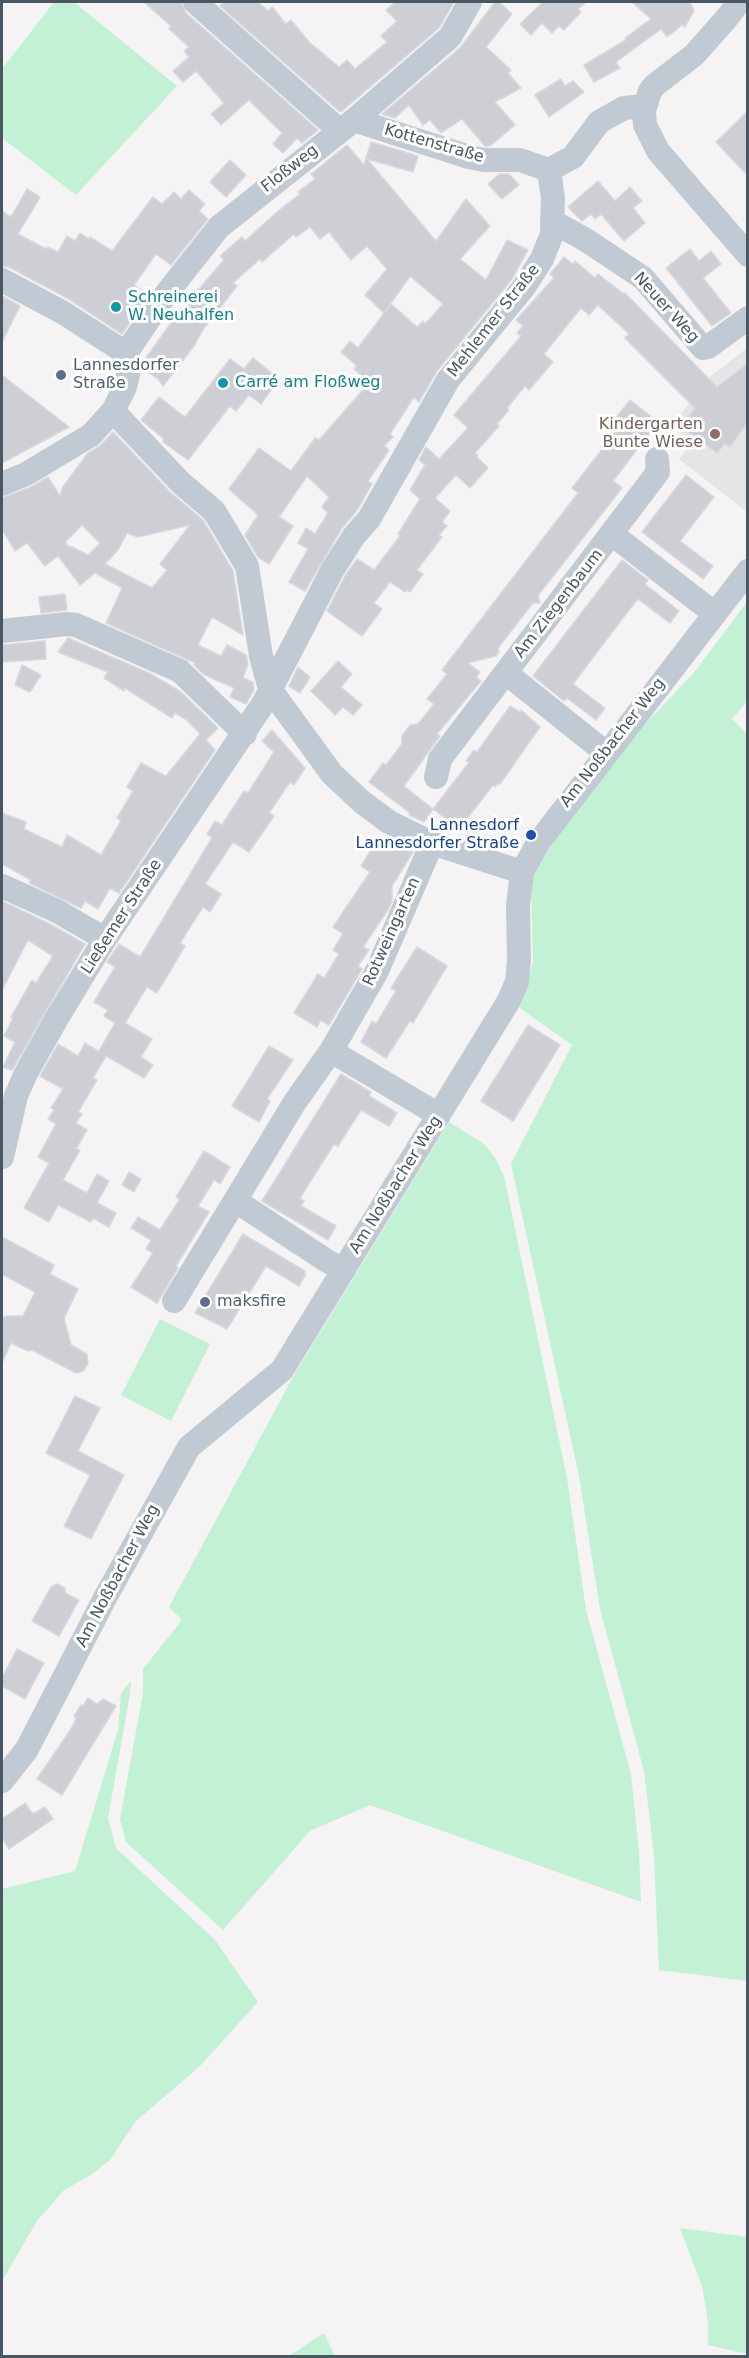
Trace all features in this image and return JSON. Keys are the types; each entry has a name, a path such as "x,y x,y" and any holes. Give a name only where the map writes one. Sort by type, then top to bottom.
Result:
{"street":[{"name":"Kottenstraße","path":"195,2 347,126 469,157 484,160 520,160 549,170"},
{"name":"Floßweg","path":"121,350 219,227 347,126 450,37 470,2"},
{"path":"739,2 694,54 650,91 645,106 645,125 658,151 747,255"},
{"path":"549,170 573,157 599,122 624,108 645,106"},
{"name":"Mehlemer Straße","path":"270,690 333,569 354,536 369,519 448,380 524,287 542,259 552,234 553,198 549,170"},
{"name":"Neuer Weg","path":"552,221 586,240 643,278 703,348 708,347 747,318"},
{"path":"2,279 62,312 121,350 129,370 125,387 113,411 91,435 26,474 2,484"},
{"path":"113,411 181,483 214,511 247,566 261,656 270,690 332,774 362,802 389,822 432,843 522,872"},
{"name":"Am Ziegenbaum","path":"436,777 440,759 613,535 658,472 657,459"},
{"name":"Am Ziegenbaum","path":"613,535 715,614"},
{"name":"Am Noßbacher Weg","path":"2,1781 27,1749 106,1596 189,1447 282,1370 508,1002 517,982 518,906 522,872 551,825 747,571"},
{"path":"2,631 76,625 180,671 245,734"},
{"name":"Am Ziegenbaum","path":"506,673 606,753"},
{"name":"Ließemer Straße","path":"2,1157 16,1096 26,1073 105,939 245,734 270,690"},
{"name":"Rotweingarten","path":"174,1301 295,1102 331,1051 377,971 432,843"},
{"path":"2,886 57,911 105,939"},
{"path":"331,1051 439,1115"},
{"path":"236,1201 344,1270"}],"shaded area":[{"name":"Kindergarten Bunte Wiese","path":"747,348 747,512 679,459 692,442 672,426 707,379"}],"green space":[{"path":"54,2 74,2 177,86 76,195 2,138 2,69"},
{"path":"747,602 747,701 732,719 748,735 747,1981 659,1970 654,1856 644,1771 600,1609 579,1476 511,1164 572,1045 517,1006 526,987 533,962 531,884 534,868 621,749 692,675"},
{"path":"449,1122 484,1144 496,1159 504,1176 567,1478 586,1610 631,1774 639,1851 641,1902 370,1805 310,1831 223,1930 126,1842 120,1819 143,1693 143,1669 182,1620 169,1607 294,1375"},
{"path":"160,1319 210,1344 171,1421 121,1395"},
{"path":"131,1681 108,1818 116,1848 215,1940 258,2002 199,2067 136,2121 110,2160 91,2175 64,2190 37,2221 2,2281 2,1889 75,1871 118,1730 121,1693"},
{"path":"680,2228 747,2237 747,2354 708,2345 708,2322 702,2286"},
{"path":"324,2333 335,2356 289,2356"}],"building":[{"path":"144,2 181,2 186,13 318,130 302,143 297,138 283,153 273,144 282,133 249,100 221,125 211,114 224,103 196,71 183,82 173,71 189,57 184,51 189,47 169,29 171,26"},
{"path":"224,2 258,2 268,11 272,7 286,24 291,20 310,43 339,67 347,60 355,69 387,42 381,36 397,21 386,10 395,2 454,2 439,28 342,111 339,111 220,6"},
{"path":"495,2 499,2 512,14 486,47 511,70 508,73 521,88 495,102 515,125 490,146 485,146 462,119 441,133 430,120 423,125 409,105 395,118 382,114 460,48"},
{"path":"543,2 586,2 578,9 581,12 564,30 559,26 552,33 542,23 531,35 520,24"},
{"path":"632,2 690,2 694,11 685,27 682,25 667,37 661,29 616,62 620,68 594,82 584,65 626,40 625,38 651,19"},
{"path":"561,79 565,86 573,81 584,92 549,117 535,95"},
{"path":"747,112 747,175 716,142"},
{"path":"371,142 418,156 413,172 367,159 436,241 466,199 490,226 460,259 486,280 507,240 528,250 512,279 437,371 419,402 414,397 390,434 393,437 384,446 389,450 368,481 372,484 356,512 342,528 305,591 289,582 308,549 298,543 306,528 315,534 328,513 322,507 329,497 307,476 279,517 293,526 269,564 258,557 245,535 258,515 229,489 259,448 291,471 315,438 319,440 370,382 354,369 357,366 341,352 350,341 358,348 391,304 417,327 423,321 425,324 443,304 410,276 384,313 365,295 387,269 367,246 351,260 329,232 320,239 310,227 296,237 294,234 262,262 260,259 233,283 237,286 163,386 158,379 143,369 142,363 179,312 224,260 220,256 242,237 245,241 300,194 298,192 315,179 311,174 347,145 364,165"},
{"path":"230,160 246,175 226,197 210,182"},
{"path":"499,174 509,174 519,185 502,199 488,184"},
{"path":"598,181 615,201 630,187 642,201 633,208 645,223 624,241 601,214 595,219 591,214 582,221 568,207"},
{"path":"27,189 40,197 18,234 46,249 47,247 58,252 67,236 75,241 80,233 112,251 153,197 162,204 174,192 181,199 189,190 205,204 199,211 208,219 171,265 156,254 134,285 148,295 122,334 69,299 9,267 2,266 2,211 11,217"},
{"path":"690,249 699,261 711,251 721,264 703,278 731,313 712,326 666,268"},
{"path":"564,257 573,264 575,261 595,278 598,274 625,293 717,387 747,364 747,423 730,447 725,443 717,453 681,427 695,408 625,338 629,334 598,305 589,315 581,308 544,354 553,362 529,390 525,386 507,408 509,410 497,424 499,426 475,453 488,468 470,488 456,475 435,498 450,511 442,522 447,526 439,535 442,537 417,570 423,574 410,592 407,590 405,592 390,582 374,603 382,609 362,636 327,611 345,576 357,559 374,570 400,536 398,534 420,499 410,490 425,465 419,460 426,447 439,459 468,428 454,415 521,336 517,333 523,326 516,320 554,278 550,274"},
{"path":"2,296 20,306 2,342"},
{"path":"253,358 279,379 261,404 249,395 236,411 230,406 188,460 163,442 164,439 141,420 159,397 185,417 230,359 244,369"},
{"path":"2,375 69,427 2,463"},
{"path":"630,400 658,422 613,481 622,488 540,593 538,596 540,603 533,603 498,648 499,652 496,656 468,663 480,672 476,677 481,681 437,734 440,736 404,786 433,809 424,822 409,815 410,813 369,782 383,763 386,765 402,744 402,736 410,725 418,724 434,704 427,699 447,674 442,670 578,493 572,488 618,429 611,424"},
{"path":"113,432 171,493 203,520 233,571 243,635 212,617 198,645 221,656 227,645 246,655 248,664 243,678 253,682 254,690 246,704 230,697 234,688 203,674 194,665 195,663 106,623 122,588 95,573 80,585 58,556 45,566 27,543 15,551 2,529 2,498 31,487 48,477 60,496 63,487 87,454 101,445","holes":["82,525 100,543 88,555 69,547 65,542","190,525 160,564 167,570 152,588 105,564 118,550 127,533 138,537"]},
{"path":"686,475 714,497 680,541 713,566 703,579 642,532"},
{"path":"622,560 648,580 645,584 679,611 670,623 638,599 629,610 573,684 605,708 596,720 567,698 564,701 533,676"},
{"path":"65,594 67,610 41,613 39,597"},
{"path":"68,638 151,674 181,692 218,728 206,740 215,750 119,893 110,888 98,909 85,901 81,908 29,883 31,880 2,864 2,813 26,822 24,829 62,847 67,835 101,855 121,821 117,818 133,791 127,787 141,763 166,776 200,734 187,720 175,713 172,718 125,688 124,691 104,678 108,672 58,652"},
{"path":"45,641 46,659 2,662 2,645"},
{"path":"338,661 352,674 341,687 362,705 353,715 343,707 335,715 311,691"},
{"path":"22,665 41,675 30,692 15,685"},
{"path":"298,667 310,677 300,693 289,686"},
{"path":"510,706 520,712 521,710 540,727 500,784 498,783 495,787 493,785 459,829 433,809 469,763 466,761 474,750 477,752"},
{"path":"272,730 305,768 294,785 290,782 269,813 274,816 249,852 233,842 205,884 221,894 210,912 203,907 180,943 185,946 157,993 147,987 125,1023 152,1039 141,1057 153,1065 144,1078 106,1056 93,1078 97,1080 78,1112 82,1114 76,1123 87,1130 76,1149 80,1150 63,1180 87,1193 97,1174 109,1181 97,1203 116,1213 109,1227 93,1218 91,1222 58,1205 49,1222 24,1208 49,1163 38,1157 56,1124 48,1119 54,1110 51,1108 63,1089 40,1076 58,1044 78,1056 85,1043 100,1052 115,1023 104,1016 108,1010 94,1002 115,967 107,962 119,944 140,957 212,838 207,834 215,821 222,825 244,791 248,793 274,752 262,741"},
{"path":"378,839 398,851 401,845 413,852 392,886 392,901 388,910 363,947 369,950 358,966 362,969 329,1025 321,1020 317,1027 294,1013 318,974 324,978 339,954 333,950 343,934 333,927 370,872 361,866"},
{"path":"2,901 85,944 12,1070 3,1067 15,1042 4,1036 13,1018 11,1017 32,980 36,983 53,956 28,940 2,990"},
{"path":"417,947 447,966 413,1023 410,1021 386,1058 361,1042 372,1021 376,1024 396,991 391,988"},
{"path":"528,1025 560,1045 513,1121 481,1101"},
{"path":"269,1046 293,1060 267,1099 270,1101 259,1122 232,1106"},
{"path":"341,1074 371,1092 369,1096 397,1113 389,1126 361,1110 338,1146 334,1144 300,1198 304,1201 301,1206 336,1226 328,1240 262,1201"},
{"path":"204,1151 230,1167 220,1184 214,1180 198,1206 209,1212 176,1266 178,1268 157,1303 131,1287 153,1253 146,1249 151,1240 131,1228 138,1217 160,1230 180,1199 176,1197"},
{"path":"129,1172 141,1179 134,1192 122,1185"},
{"path":"243,1234 305,1271 305,1276 299,1286 266,1266 227,1329 195,1313"},
{"path":"2,1237 54,1265 50,1274 78,1289 64,1318 71,1345 87,1354 88,1364 83,1371 76,1373 32,1350 28,1351 11,1343 2,1363 2,1318 23,1316 35,1292 2,1274"},
{"path":"75,1396 100,1408 78,1451 124,1475 91,1539 64,1526 90,1475 46,1453"},
{"path":"57,1584 65,1588 65,1593 79,1600 59,1636 32,1621 51,1587"},
{"path":"17,1649 44,1663 25,1699 2,1686 2,1678"},
{"path":"88,1698 97,1704 103,1699 116,1706 62,1795 37,1779 73,1726 76,1718 74,1716"},
{"path":"25,1803 33,1814 45,1807 53,1819 9,1849 2,1837 2,1819"}],"place":[{"name":"Schreinerei W. Neuhalfen","path":"116,307"},
{"name":"Lannesdorfer Straße","path":"61,375"},
{"name":"Carré am Floßweg","path":"223,383"},
{"name":"Kindergarten Bunte Wiese","path":"715,434"},
{"name":"Lannesdorf Lannesdorfer Straße","path":"531,835"},
{"name":"maksfire","path":"205,1302"}]}
